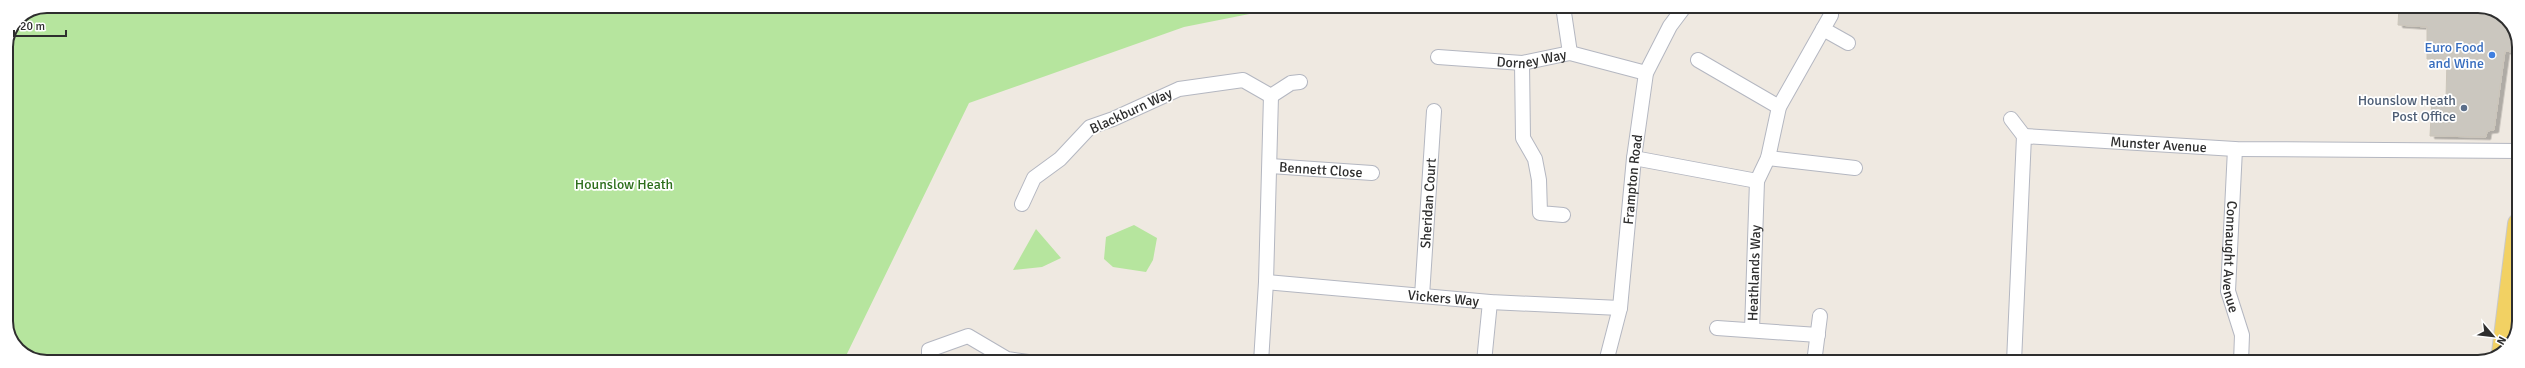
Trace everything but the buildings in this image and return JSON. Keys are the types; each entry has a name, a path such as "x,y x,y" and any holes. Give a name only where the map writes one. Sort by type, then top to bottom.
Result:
{"main road":[{"path":"2503,344 2512,277"}],"street":[{"path":"1564,13 1570,53"},
{"name":"Frampton Road","path":"1608,355 1620,308 1634,158 1646,73 1670,26 1680,13"},
{"name":"Heathlands Way","path":"1717,328 1752,330 1757,181 1768,158 1779,107 1831,15"},
{"path":"1823,29 1848,43"},
{"name":"Dorney Way","path":"1438,57 1522,63 1570,53 1646,73"},
{"path":"1698,60 1779,107"},
{"path":"1522,63 1523,138 1535,159 1539,180 1540,213 1563,215"},
{"name":"Blackburn Way","path":"1022,204 1034,178 1060,159 1090,127 1113,119 1179,89 1243,80 1271,96"},
{"path":"1261,355 1266,282 1271,96 1291,83 1300,82"},
{"name":"Sheridan Court","path":"1422,296 1434,111"},
{"path":"2011,119 2024,136 2014,355"},
{"name":"Munster Avenue","path":"2024,136 2235,149 2512,151"},
{"name":"Connaught Avenue","path":"2235,149 2228,291 2242,335 2241,355"},
{"path":"1634,158 1757,181"},
{"path":"1768,158 1855,168"},
{"name":"Bennett Close","path":"1270,166 1372,173"},
{"name":"Vickers Way","path":"1266,282 1490,302 1620,308"},
{"path":"1485,355 1490,302"},
{"path":"1815,355 1820,316"},
{"path":"1752,330 1818,336"},
{"path":"929,355 929,350 968,336 1000,355"}],"green space":[{"name":"Hounslow Heath","path":"1255,13 1184,27 969,103 846,355 43,355 28,349 23,345 14,330 13,47 16,34 23,23 34,16 41,14"},
{"path":"1134,225 1157,238 1153,260 1146,272 1113,267 1104,259 1106,237"},
{"path":"1036,229 1061,258 1042,267 1013,270"}],"place":[{"name":"Euro Food and Wine","path":"2492,55"},
{"name":"Hounslow Heath Post Office","path":"2464,108"}]}
